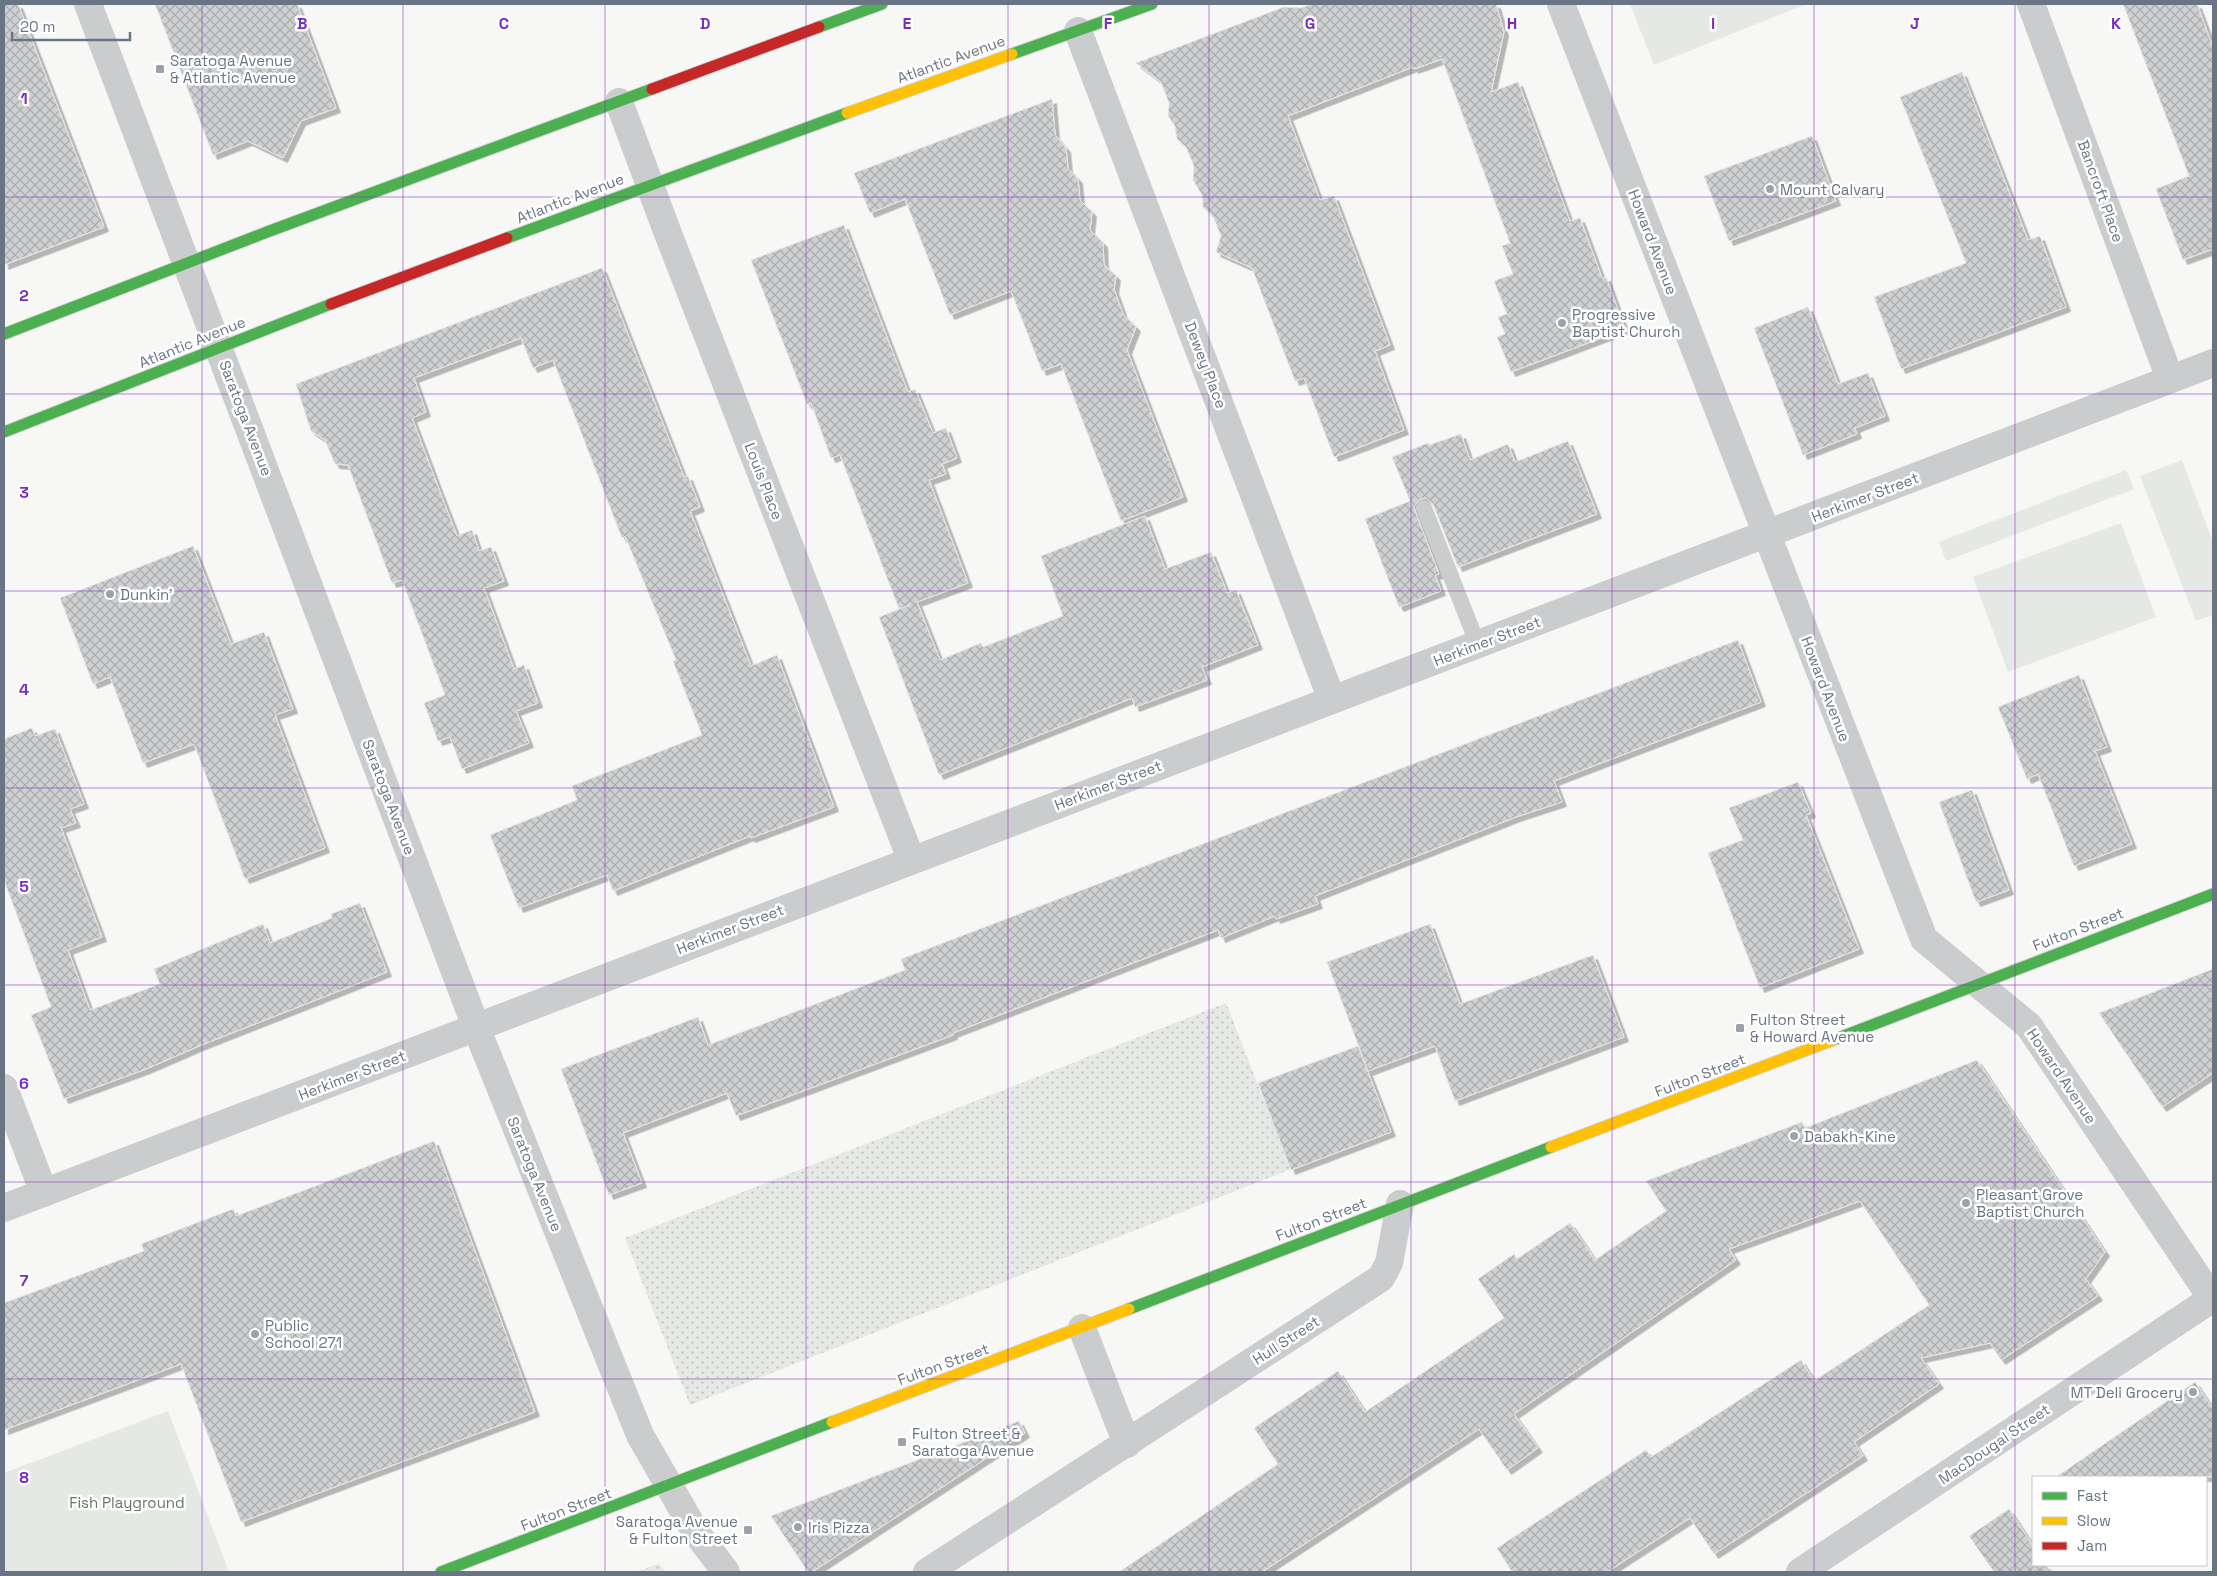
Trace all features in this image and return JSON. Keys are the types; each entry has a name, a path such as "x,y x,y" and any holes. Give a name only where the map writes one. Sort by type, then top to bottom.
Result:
{"main road":[{"path":"4,334 882,4"},
{"name":"Atlantic Avenue","path":"4,432 649,184 1152,4"},
{"name":"Fulton Street","path":"441,1572 2213,894"}],"street":[{"name":"Saratoga Avenue","path":"88,4 476,1028 640,1435 695,1531 726,1572"},
{"name":"Howard Avenue","path":"1561,4 1924,939 2029,1026 2213,1299"},
{"name":"Bancroft Place","path":"2031,4 2170,379"},
{"name":"Dewey Place","path":"1078,31 1332,700"},
{"name":"Louis Place","path":"619,102 649,184 911,859"},
{"name":"Herkimer Street","path":"4,1208 476,1028 911,859 1478,645 2213,363"},
{"path":"4,1088 44,1193"},
{"name":"Hull Street","path":"927,1572 1381,1278 1389,1263 1400,1204"},
{"name":"MacDougal Street","path":"1800,1572 2213,1299"},
{"path":"1082,1328 1126,1444"}],"lane":[{"path":"1424,508 1478,645"}],"green space":[{"path":"1630,4 1803,4 1804,5 1654,65"},
{"path":"2182,460 2213,542 2213,615 2196,621 2140,476"},
{"path":"2126,470 2134,489 1946,561 1939,542"},
{"path":"2121,523 2156,617 2008,672 1973,577"},
{"path":"1226,1003 1291,1169 690,1405 625,1238"},
{"name":"Fish Playground","path":"168,1411 229,1572 4,1572 4,1473"},
{"path":"659,1564 666,1572 635,1572"}],"building":[{"path":"4,4 18,4 104,227 4,265"},
{"path":"155,4 297,4 336,108 301,121 283,158 248,141 213,155"},
{"path":"1312,4 1496,4 1504,32 1491,92 1518,82 1570,221 1580,218 1602,278 1606,277 1625,329 1511,372 1497,337 1505,334 1498,317 1507,314 1494,281 1513,274 1502,246 1510,243 1442,59 1414,69 1413,67 1288,116 1320,200 1334,196 1390,345 1375,351 1404,430 1334,457 1304,378 1295,381 1252,268 1216,252 1221,236 1213,216 1203,207 1202,195 1193,180 1194,166 1186,147 1177,139 1175,126 1168,116 1169,103 1161,82 1136,63 1284,7 1301,8"},
{"path":"2123,4 2197,4 2213,47 2213,249 2183,260 2156,189 2189,176"},
{"path":"1962,72 2028,240 2040,236 2066,307 1901,369 1874,297 1966,263 1900,97"},
{"path":"1052,99 1055,135 1066,148 1068,168 1078,179 1080,200 1092,212 1090,230 1103,243 1104,265 1116,276 1114,289 1123,314 1136,327 1127,350 1183,497 1121,521 1061,364 1042,371 1011,291 950,315 905,199 870,213 854,173"},
{"name":"Mount Calvary","path":"1812,136 1836,201 1729,241 1704,176"},
{"path":"844,225 908,392 915,389 933,433 946,428 957,458 942,464 946,474 929,480 968,583 917,602 940,660 981,643 983,647 1063,616 1041,556 1145,516 1165,569 1211,552 1227,593 1236,590 1258,645 1202,667 1207,680 1135,707 1132,698 939,775 879,617 910,605 899,609 840,455 831,458 811,403 807,404 751,260"},
{"path":"602,268 684,477 688,476 700,507 690,511 751,666 777,655 834,807 751,838 750,836 613,891 607,875 519,908 490,835 577,800 572,786 702,735 673,661 676,660 625,536 622,538 553,360 533,368 521,338 414,378 426,412 412,418 443,500 457,536 472,530 479,551 491,547 504,581 484,588 514,669 524,665 538,703 516,711 529,743 462,769 450,737 438,741 424,703 445,695 402,580 392,583 348,465 335,464 325,440 311,431 296,384"},
{"path":"1808,307 1838,384 1868,373 1885,416 1855,428 1857,434 1803,455 1754,328"},
{"path":"1461,434 1470,460 1508,444 1515,462 1568,441 1597,514 1458,567 1433,504 1426,498 1420,499 1414,506 1415,511 1439,574 1435,575 1441,591 1399,607 1365,519 1410,501 1392,457 1428,443 1429,445"},
{"path":"193,546 231,644 264,632 293,709 275,715 325,848 245,879 194,744 143,763 110,677 93,684 60,598"},
{"path":"1738,640 1761,702 1554,781 1562,802 1516,817 1315,896 1318,904 1276,919 1275,916 1221,938 1218,930 953,1033 953,1035 736,1116 727,1093 623,1133 642,1183 609,1195 561,1069 698,1017 708,1045 905,970 901,959"},
{"path":"2079,675 2107,747 2095,751 2132,844 2074,866 2038,774 2027,779 1998,707"},
{"path":"32,728 35,736 55,729 84,804 70,809 76,823 61,828 102,937 68,950 90,1010 160,984 154,969 263,924 270,943 332,918 331,914 360,903 387,972 199,1046 146,1069 64,1099 31,1015 51,1007 4,880 4,739"},
{"path":"1798,782 1811,813 1806,815 1859,949 1760,988 1708,853 1743,840 1729,808"},
{"path":"1972,790 2009,890 1976,902 1939,802"},
{"path":"1430,924 1460,1004 1593,955 1624,1037 1455,1101 1435,1046 1368,1071 1327,962"},
{"path":"2213,969 2213,1073 2162,1107 2099,1013"},
{"path":"1358,1046 1391,1132 1291,1170 1258,1083"},
{"path":"1977,1060 2105,1252 2086,1279 2098,1296 2001,1360 1990,1343 1921,1358 1939,1384 1854,1442 1863,1456 1714,1554 1690,1518 1607,1572 1512,1572 1497,1548 1646,1450 1651,1457 1801,1360 1814,1381 1929,1305 1860,1201 1729,1249 1736,1260 1514,1414 1538,1448 1507,1470 1479,1429 1262,1572 1119,1572 1278,1464 1254,1428 1338,1371 1365,1412 1504,1318 1478,1279 1514,1254 1517,1259 1570,1223 1595,1260 1666,1211 1646,1181 1802,1122 1805,1128"},
{"name":"Public School 271","path":"434,1141 535,1412 241,1522 181,1364 4,1430 4,1303 144,1251 141,1244 233,1209 236,1216"},
{"path":"2195,1382 2213,1409 2213,1477 2057,1476"},
{"path":"1019,1421 1025,1433 812,1572 808,1572 771,1516"},
{"path":"2009,1509 2032,1544 2032,1566 2047,1566 2051,1572 1994,1572 1969,1536"}],"traffic: fast":[{"path":"819,27 882,4"},
{"path":"1012,54 1152,4"},
{"path":"4,334 267,232 652,89"},
{"path":"507,238 847,113"},
{"path":"4,432 331,304"},
{"path":"1833,1040 2213,894"},
{"path":"1129,1309 1551,1147"},
{"path":"441,1572 832,1422"}],"traffic: slow":[{"path":"847,113 1012,54"},
{"path":"1551,1147 1833,1040"},
{"path":"832,1422 1129,1309"}],"traffic: jam":[{"path":"652,89 819,27"},
{"path":"331,304 507,238"}],"place":[{"name":"Saratoga Avenue & Atlantic Avenue","path":"160,69"},
{"name":"Mount Calvary","path":"1770,189"},
{"name":"Progressive Baptist Church","path":"1562,323"},
{"name":"Dunkin'","path":"110,594"},
{"name":"Fulton Street & Howard Avenue","path":"1740,1028"},
{"name":"Dabakh-Kine","path":"1794,1136"},
{"name":"Pleasant Grove Baptist Church","path":"1966,1203"},
{"name":"Public School 271","path":"255,1334"},
{"name":"MT Deli Grocery","path":"2193,1392"},
{"name":"Fulton Street & Saratoga Avenue","path":"902,1442"},
{"name":"Iris Pizza","path":"798,1527"},
{"name":"Saratoga Avenue & Fulton Street","path":"748,1530"}]}
